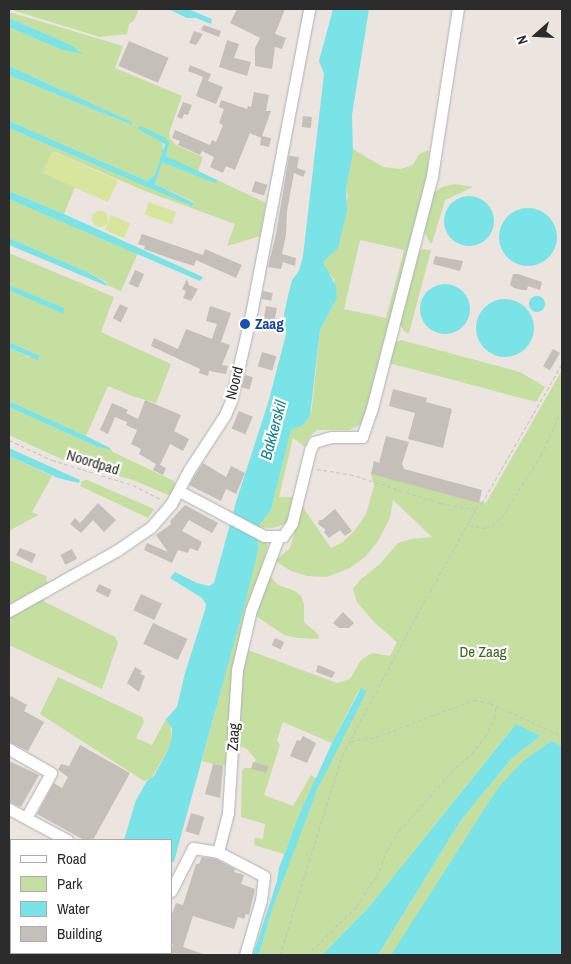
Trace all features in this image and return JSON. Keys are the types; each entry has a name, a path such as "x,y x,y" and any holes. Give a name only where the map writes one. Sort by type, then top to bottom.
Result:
{"street":[{"name":"Noord","path":"9,611 139,537 160,518 171,504 189,470 216,431 231,401 252,309 309,9"},
{"name":"Zaag","path":"218,852 228,813 237,670 252,610 278,538 283,536 292,523 314,442 331,437 362,437 367,427 432,176 458,9"},
{"path":"179,491 264,536 278,538"},
{"path":"9,750 51,773 26,818"},
{"path":"9,809 65,839"},
{"path":"172,889 193,848 218,852 264,876 262,900 245,955"}],"path":[{"path":"280,955 342,756 416,615 562,364"},
{"path":"468,525 485,528 501,518 541,456 562,410"},
{"name":"Noordpad","path":"9,440 52,460 133,485 171,504"},
{"path":"306,467 350,474 440,503 476,509"},
{"path":"350,742 375,737 474,700 496,706 510,714 562,735"},
{"path":"307,955 318,942 357,906 370,884 378,877 387,850 399,831 456,767 472,754 485,737 495,718 496,706"}],"green space":[{"path":"9,9 139,9 134,21 129,24 127,34 100,37"},
{"path":"9,12 123,46 115,68 182,96 169,133 170,138 176,145 203,157 198,171 266,203 260,236 227,246 235,224 145,191 53,151 75,187 64,214 9,191 9,128 192,205 194,202 155,184 162,162 168,162 171,159 166,156 168,147 163,142 163,153 155,175 147,181 9,121 9,75 132,125 131,122 9,66 9,27 77,53 71,45 9,18"},
{"path":"353,149 383,167 401,169 413,165 419,154 429,150 427,178 362,424 349,430 317,430 309,437 305,447 293,438 279,497 293,497 287,523 273,528 258,527 271,510 291,429 303,425 310,416 320,330 337,298 334,279 326,270 323,262 332,253 348,197 346,189","holes":["360,240 404,250 386,318 344,309"]},
{"path":"52,151 118,180 108,202 42,173"},
{"path":"455,184 473,187 445,200 432,243 430,243 424,231 433,193 442,187"},
{"path":"9,199 138,253 121,291 107,285 105,281 87,272 9,238"},
{"path":"149,202 176,212 172,224 145,214"},
{"path":"100,211 108,219 100,227 92,219"},
{"path":"111,215 130,223 124,238 105,230"},
{"path":"423,249 431,250 409,333 405,332 400,325 419,251"},
{"path":"9,253 114,297 101,332 171,364 156,403 108,386 86,436 9,401 9,348 29,357 40,356 9,342 9,290 63,313 65,310 9,285"},
{"path":"401,340 520,372 545,387 536,402 389,363 396,342"},
{"name":"De Zaag","path":"562,370 562,746 551,741 523,761 391,955 378,955 461,820 513,757 541,736 515,725 369,907 322,955 259,955 272,910 306,817 327,767 367,691 359,690 332,743 283,722 277,740 280,745 264,795 293,806 311,775 316,778 284,854 254,845 255,838 263,839 265,824 241,817 242,771 244,768 252,768 256,760 247,749 236,745 245,649 337,683 350,679 361,660 372,653 390,656 397,642 374,622 357,602 353,589 360,580 380,564 398,543 411,539 432,537 393,500 390,518 378,541 365,557 350,568 327,577 307,576 291,571 275,561 290,548 302,506 331,548 343,542 355,530 366,514 374,486 371,474 486,503"},
{"path":"9,407 98,447 110,450 110,448 113,452 174,481 177,489 173,497 133,480 68,462 9,435"},
{"path":"9,456 52,476 32,512 38,515 9,531"},
{"path":"87,480 154,509 148,518 80,486 82,481"},
{"path":"256,535 266,541 268,546 250,603 227,764 221,766 202,761 259,547"},
{"path":"9,560 46,576 47,583 9,605"},
{"path":"269,575 278,585 295,591 301,596 304,604 304,622 318,634 319,639 284,635 253,614"},
{"path":"42,596 45,602 115,637 118,643 102,689 9,645 9,617"},
{"path":"58,677 142,717 144,722 136,738 152,745 166,719 170,724 172,737 168,750 151,779 144,781 40,714"}],"water":[{"path":"168,9 188,9 212,19 211,24 196,18 187,18"},
{"name":"Bakkerskil","path":"333,9 369,9 352,115 353,152 346,189 347,211 338,248 323,262 336,286 337,298 320,330 310,416 303,425 291,430 271,510 258,527 256,535 259,547 245,603 174,862 172,862 172,839 124,839 136,800 147,781 154,776 168,750 172,729 166,719 177,707 185,673 205,610 206,604 202,598 170,578 175,572 197,583 209,586 214,583 236,502 269,400 286,334 284,314 288,296 292,280 299,271 303,256 324,74 319,61"},
{"path":"9,18 71,45 83,54 63,50 9,27"},
{"path":"9,66 132,122 132,125 9,75"},
{"path":"9,121 147,181 155,175 165,144 138,129 139,126 166,138 169,143 166,156 217,180 215,183 162,162 155,184 194,203 192,206 9,128"},
{"path":"9,191 203,277 200,281 9,199"},
{"path":"469,196 479,198 487,203 492,211 494,221 492,231 487,239 479,244 469,246 459,244 451,239 446,231 444,221 446,211 451,203 459,198"},
{"path":"528,208 544,213 552,221 557,237 552,253 544,261 528,266 512,261 504,253 499,237 504,221 512,213"},
{"path":"9,238 87,272 105,282 107,286 9,245"},
{"path":"440,284 450,284 463,291 470,304 470,314 463,327 450,334 440,334 431,330 424,323 420,314 420,304 424,295 431,288"},
{"path":"9,285 65,309 63,313 9,290"},
{"path":"534,296 540,296 545,301 543,310 534,312 529,307 529,301"},
{"path":"505,299 516,301 529,312 534,328 532,339 521,352 505,357 494,355 481,344 476,328 478,317 489,304"},
{"path":"9,342 40,356 38,360 9,348"},
{"path":"9,401 86,436 110,448 110,450 98,447 9,407"},
{"path":"9,448 80,480 79,483 58,478 9,456"},
{"path":"361,688 367,691 317,790 272,910 259,955 253,955 277,881 279,868 300,813 332,743"},
{"path":"516,724 541,736 513,757 461,820 378,955 322,955 369,907"},
{"path":"551,741 562,746 562,955 391,955 498,788 523,761"},
{"path":"74,954 145,954 145,955"}],"building":[{"path":"237,9 285,9 275,34 286,38 282,49 275,47 272,69 255,66 255,48 260,38 230,23"},
{"path":"204,25 221,31 219,37 201,30"},
{"path":"194,31 203,34 196,45 189,43"},
{"path":"227,40 239,44 234,58 251,62 247,76 219,67"},
{"path":"129,41 169,58 158,83 118,66"},
{"path":"190,65 211,74 208,81 223,87 216,104 196,96 203,77 188,71"},
{"path":"254,92 269,95 266,111 271,111 262,136 271,138 269,147 260,145 261,138 250,133 235,170 226,166 223,173 210,167 214,157 202,151 200,155 178,145 180,141 172,138 175,130 210,145 212,140 216,142 223,125 219,123 224,109 219,107 221,100 247,109 248,106 251,107"},
{"path":"183,102 192,105 188,115 184,114 182,119 177,117"},
{"path":"303,116 312,117 311,128 302,127"},
{"path":"289,156 299,157 297,168 306,171 303,177 294,173 282,254 296,258 295,266 283,262 281,269 268,267 276,234"},
{"path":"255,181 267,185 264,195 252,191"},
{"path":"142,234 203,255 205,249 242,265 236,278 196,260 194,266 144,249 145,246 138,244"},
{"path":"435,256 463,261 460,271 433,264"},
{"path":"135,270 144,274 138,288 129,284"},
{"path":"513,274 542,282 540,290 528,286 527,290 514,288 510,285"},
{"path":"187,279 189,285 198,289 191,301 183,298 186,291 182,289"},
{"path":"263,291 273,293 271,301 261,299"},
{"path":"120,304 128,308 121,322 113,318"},
{"path":"210,306 231,313 221,342 230,345 222,365 228,366 226,374 209,371 208,376 199,373 200,369 151,346 154,338 178,349 186,329 212,339 217,324 206,321"},
{"path":"266,306 277,308 274,322 264,320"},
{"path":"553,349 560,353 550,370 543,366"},
{"path":"262,352 276,356 272,371 258,366"},
{"path":"245,375 253,377 250,390 242,388"},
{"path":"393,389 427,398 426,402 452,409 443,448 408,439 415,413 389,406"},
{"path":"145,400 181,415 174,431 189,439 183,451 170,444 160,465 166,468 163,475 153,470 156,464 139,454 141,449 131,444 137,430 126,425 127,422 115,417 108,434 100,430 112,403 128,410 126,413 138,419"},
{"path":"239,411 253,417 245,434 232,428"},
{"path":"386,436 409,442 402,464 404,469 482,490 479,503 371,474 374,461 379,463"},
{"path":"203,463 226,477 231,466 245,473 236,494 226,489 221,501 189,485"},
{"path":"98,503 116,520 104,532 93,520 81,533 70,524 75,518 80,523"},
{"path":"185,505 218,523 212,533 189,520 182,531 202,542 198,551 190,548 188,553 178,550 172,563 144,550 147,543 168,552 156,535 171,524 170,521"},
{"path":"335,509 352,531 345,536 340,530 329,538 324,532 326,530 318,524 319,520 322,520"},
{"path":"20,548 36,554 32,563 16,555"},
{"path":"72,549 77,559 65,565 60,555"},
{"path":"99,584 112,590 108,597 96,591"},
{"path":"141,594 162,604 154,620 133,610"},
{"path":"343,612 354,623 349,628 339,628 333,623"},
{"path":"153,623 187,639 178,660 143,644"},
{"path":"275,638 284,642 281,649 272,645"},
{"path":"318,665 335,672 332,678 316,672"},
{"path":"135,667 142,671 140,674 145,676 139,692 127,683"},
{"path":"11,696 27,705 24,711 44,722 28,751 9,742 9,701"},
{"path":"303,736 316,743 307,763 290,756 297,740 300,741"},
{"path":"80,745 130,773 94,839 82,839 37,814 54,783 62,788 68,777 58,770 61,764 69,766"},
{"path":"9,761 39,775 21,807 9,802"},
{"path":"253,762 268,766 267,773 251,769"},
{"path":"213,764 223,766 220,798 205,794"},
{"path":"191,813 204,817 199,835 185,831"},
{"path":"202,857 216,859 235,869 234,872 244,875 241,884 255,889 249,915 246,914 244,919 238,917 234,929 193,916 183,947 206,955 170,955 172,954 173,944 172,914 176,903 183,905 196,864 199,864"}],"place":[{"name":"Zaag","path":"245,324"}]}
